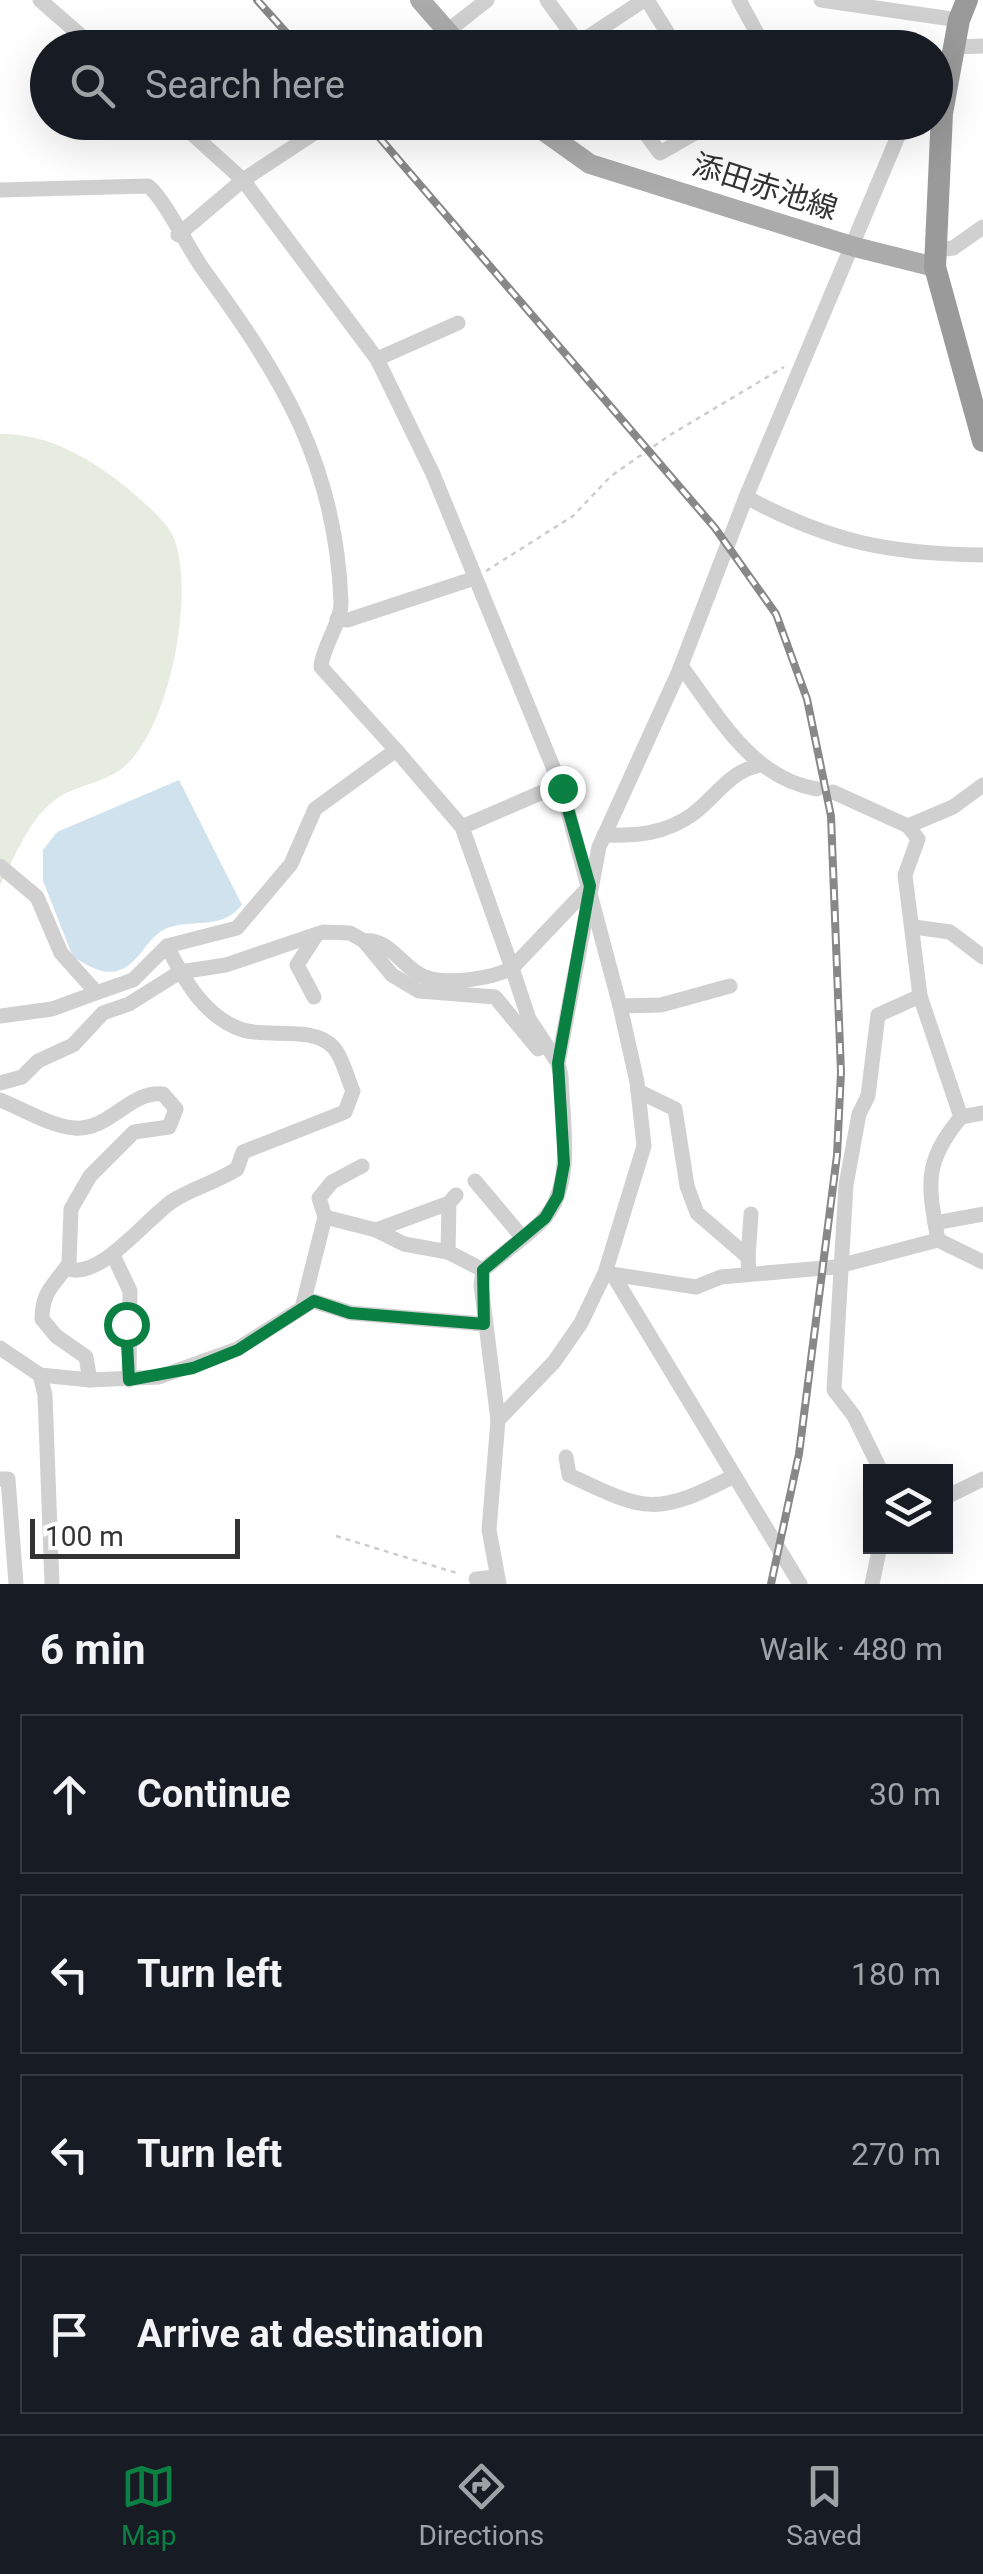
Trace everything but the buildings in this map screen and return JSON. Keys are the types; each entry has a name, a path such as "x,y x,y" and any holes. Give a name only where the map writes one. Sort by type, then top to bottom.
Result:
{"highway":[{"path":"953,42 963,10"},
{"path":"941,140 936,258 983,441"}],"main road":[{"path":"420,0 445,30"},
{"name":"添田赤池線","path":"556,140 590,164 855,247 936,258"}],"street":[{"path":"40,0 74,30"},
{"path":"450,30 487,0"},
{"path":"547,0 569,30"},
{"path":"595,30 618,7 646,0 666,30"},
{"path":"739,0 755,30"},
{"path":"821,0 963,10"},
{"path":"953,61 983,46"},
{"path":"199,140 243,180 377,359 433,474 472,579 561,784 620,1006 638,1091 644,1146 609,1274 554,1362 498,1420"},
{"path":"178,235 243,180 304,140"},
{"path":"650,140 660,153 683,140"},
{"path":"483,1270 545,1218 558,1196 564,1164 558,1063 590,886 604,835 681,666 746,497 811,352 897,140"},
{"path":"0,190 148,186 157,193 178,235 258,343 300,419 323,484 341,606 322,650 322,667 462,827 528,1019 558,1063"},
{"path":"936,258 983,226"},
{"path":"377,359 458,323"},
{"path":"746,497 798,525 843,541 930,554 983,555"},
{"path":"337,619 348,620 472,579"},
{"path":"681,666 743,749 761,765 800,786 825,790 908,826 918,840 904,874 914,927 920,996 961,1117"},
{"path":"0,1016 52,1009 132,980 167,946 236,928 291,864 316,808 396,750"},
{"path":"604,835 647,836 692,814 739,769 761,765"},
{"path":"462,827 561,784"},
{"path":"908,826 953,807 983,784"},
{"path":"0,866 37,898 60,953 96,992"},
{"path":"0,1083 22,1077 38,1061 73,1045 103,1013 130,1004 180,972 226,965 317,934 350,934 381,943 409,968 441,980 502,974 590,886"},
{"path":"914,927 950,932 983,957"},
{"path":"314,997 296,965 317,934"},
{"path":"364,941 392,974 419,991 495,997 544,1055 558,1063"},
{"path":"66,1268 82,1269 113,1254 175,1199 236,1169 244,1152 345,1112 353,1090 335,1049 323,1040 245,1031 218,1018 180,972 167,946"},
{"path":"620,1006 661,1004 730,986"},
{"path":"877,1464 854,1416 834,1390 838,1266 846,1185 859,1114 868,1096 878,1015 886,1008 920,996"},
{"path":"638,1091 675,1108 687,1186 697,1213 748,1257"},
{"path":"0,1100 76,1128 93,1126 151,1092 172,1100 176,1109 169,1127 134,1132 90,1176 71,1210 66,1268 48,1286 42,1319 56,1336 86,1357 90,1380"},
{"path":"983,1112 961,1117 934,1156 928,1188 936,1232 983,1262"},
{"path":"303,1304 325,1217 320,1205 323,1190 362,1166"},
{"path":"475,1181 522,1237"},
{"path":"376,1230 453,1199 448,1252"},
{"path":"749,1274 751,1214"},
{"path":"609,1274 696,1287 721,1277 838,1266 983,1214"},
{"path":"325,1217 376,1230 404,1244 448,1252 483,1270"},
{"path":"113,1254 130,1291 129,1380"},
{"path":"476,1579 498,1580 489,1530 498,1420 484,1324 483,1270"},
{"path":"609,1274 800,1584"},
{"path":"0,1348 40,1375 129,1380 193,1368 238,1350 273,1330 303,1304 314,1301 350,1313 484,1324"},
{"path":"40,1375 45,1396 52,1584"},
{"path":"566,1457 569,1476 630,1504 684,1502 734,1476"},
{"path":"0,1479 8,1479 5,1536 14,1536 16,1584"},
{"path":"953,1494 983,1479"},
{"path":"872,1584 878,1554"}],"path":[{"path":"472,579 573,516 611,476 670,435 811,352"},
{"path":"336,1536 476,1579"}],"shaded area":[{"path":"0,434 58,445 111,475 141,500 161,519 175,541 182,594 180,625 166,690 142,745 120,770 49,805 25,837 0,885"}],"water":[{"path":"179,780 242,905 217,921 161,931 128,966 119,970 104,972 91,967 73,957 43,881 43,850 57,832"}],"railway":[{"path":"257,0 284,30"},
{"path":"381,140 715,528 776,614 807,699 831,816 841,1072 837,1155 799,1454 771,1584"}],"route":[{"path":"126,1324 129,1380 193,1368 238,1350 273,1330 303,1304 314,1301 350,1313 484,1324 483,1270 545,1218 558,1196 564,1164 558,1063 590,886 562,788"}]}
